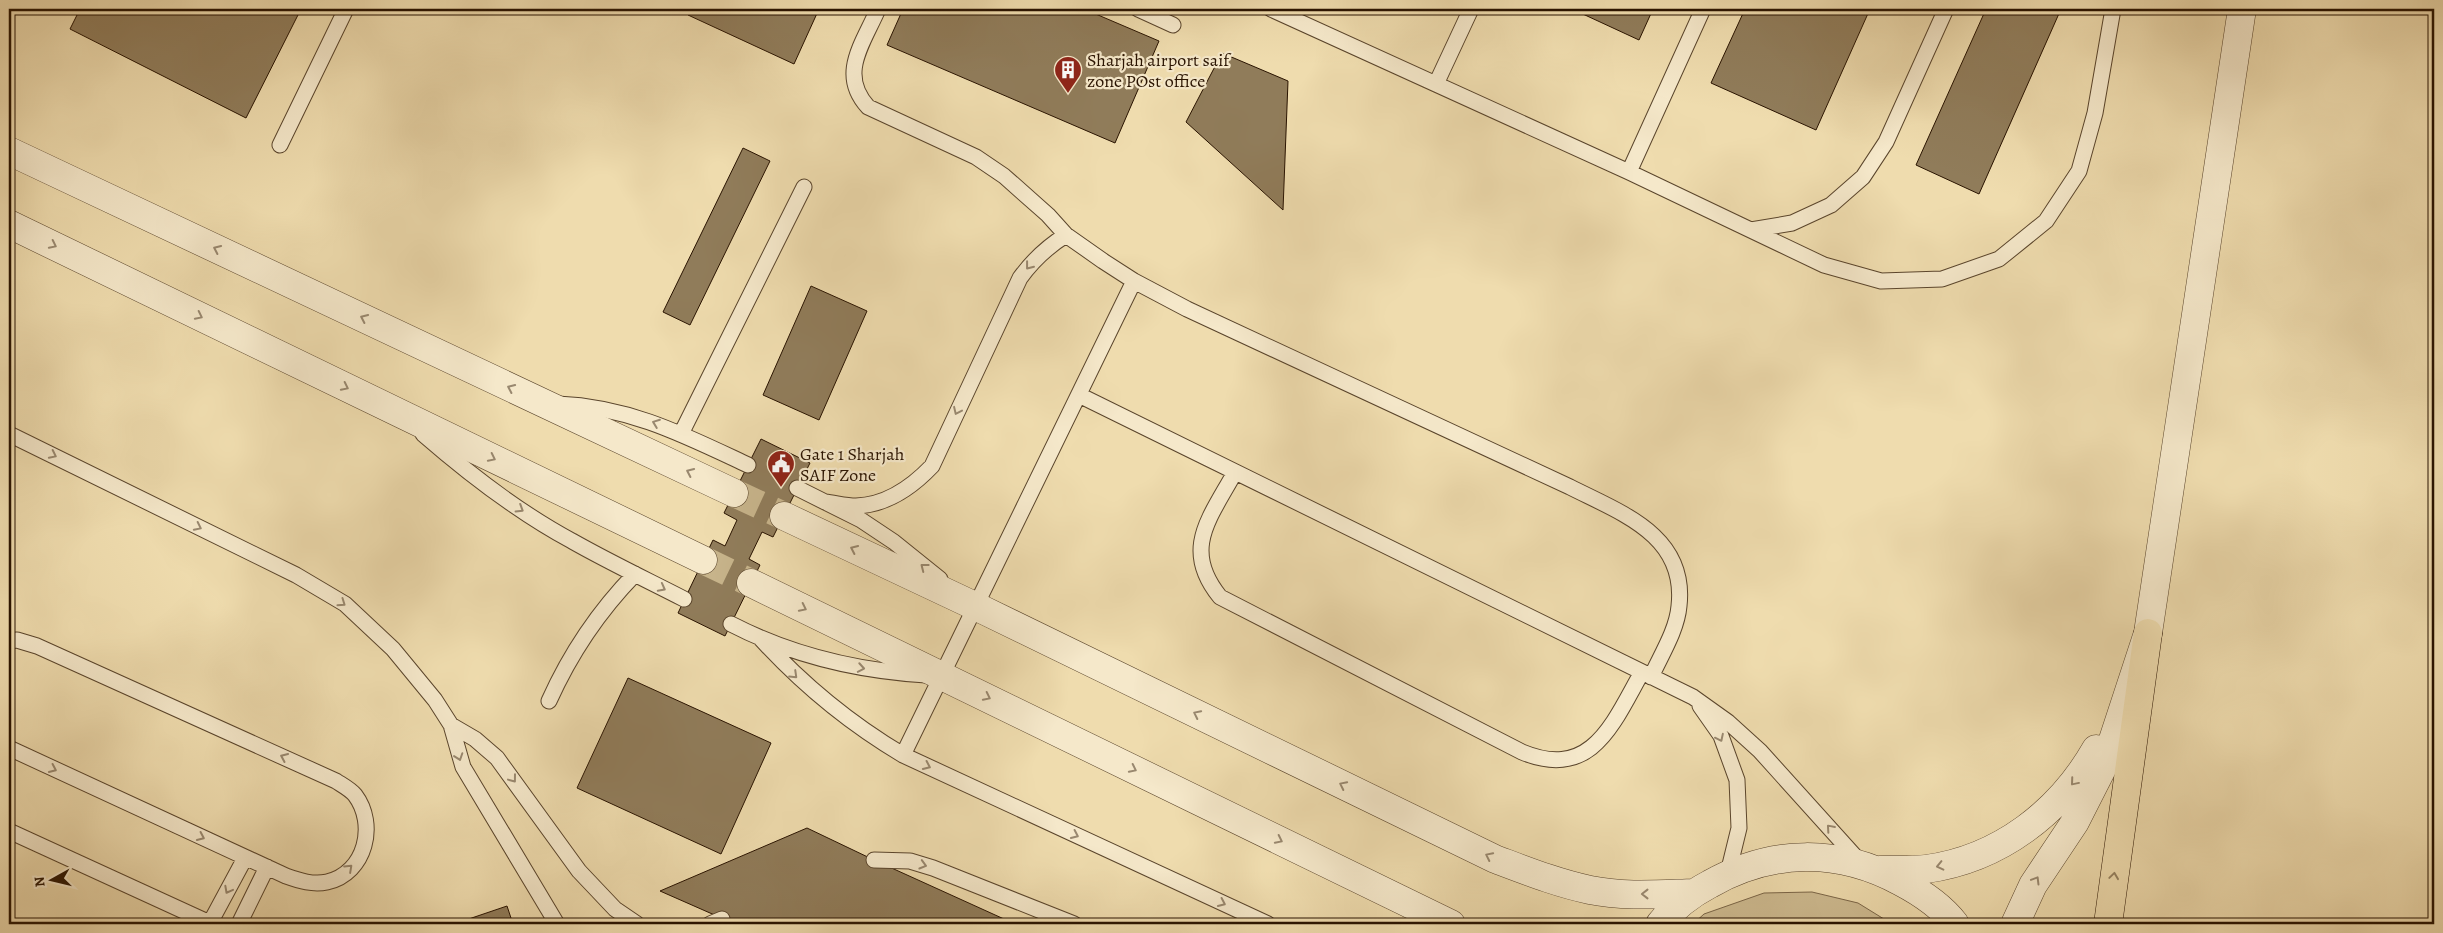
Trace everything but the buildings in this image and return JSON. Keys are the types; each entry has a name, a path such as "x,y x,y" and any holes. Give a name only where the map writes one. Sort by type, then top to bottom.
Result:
{"highway":[{"path":"2108,924 2148,633"}],"street":[{"path":"2015,924 2033,885 2092,792 2118,729 2148,633 2242,9"},
{"path":"9,151 734,493"},
{"path":"9,224 704,560"},
{"path":"784,516 977,607 1495,859 1543,878 1592,890 1643,895 1694,892"},
{"path":"751,583 1451,924"},
{"path":"1660,924 1694,892 1728,873 1761,862 1795,857 1829,858 1871,867 1926,869 1972,858 2016,837 2053,808 2084,772 2127,696"},
{"path":"1871,867 1919,891 1955,924"}],"lane":[{"path":"280,145 346,9"},
{"path":"878,9 853,70 854,84 859,97 868,107 976,157 1026,194 1066,235 1134,281 1187,309 1632,518 1654,534 1670,555 1678,580 1679,607 1671,632 1647,675 1607,732 1594,747 1578,756 1559,761 1540,760 1220,597 1208,581 1201,562 1200,543 1207,524 1235,472"},
{"path":"1138,9 1173,24"},
{"path":"1271,9 1824,264 1882,281 1942,279 1999,259 2046,221 2079,171 2095,113 2113,9"},
{"path":"1436,84 1471,9"},
{"path":"1628,172 1703,9"},
{"path":"1751,230 1800,220 1831,205 1863,177 1886,142 1946,9"},
{"path":"682,434 804,187"},
{"path":"825,502 857,506 888,499 916,483 932,466 1020,278 1048,246 1066,235"},
{"path":"904,755 1134,281"},
{"path":"1079,395 1693,697 1728,722 1760,751 1871,867"},
{"path":"544,403 582,405 619,411 655,422 748,465"},
{"path":"400,413 454,460 511,503 571,541 684,599"},
{"path":"9,434 296,575 345,604 393,649 435,700 451,725 463,767 557,924"},
{"path":"797,488 861,520 894,542 977,607"},
{"path":"549,700 576,645 613,596 635,574"},
{"path":"731,624 761,639 843,664 892,673 943,676"},
{"path":"761,639 792,674 827,704 864,731 904,755 1268,924"},
{"path":"9,642 17,640 37,646 336,781 354,794 365,813 368,834 362,855 347,872 328,882 306,883 245,858 9,748"},
{"path":"1693,697 1720,736 1736,780 1739,828 1728,873"},
{"path":"451,725 481,743 497,758 580,871 614,909 637,924"},
{"path":"9,831 211,924 245,858"},
{"path":"874,860 910,861 933,868 1074,924"},
{"path":"239,924 266,867"}],"shaded area":[{"path":"1812,892 1858,903 1892,924 1693,924 1704,914 1764,893"}],"tunnel":[{"path":"734,493 784,516"},
{"path":"703,560 751,583"}],"place":[{"name":"Sharjah airport saif zone POst office","path":"1068,94"},
{"name":"Gate 1 Sharjah SAIF Zone","path":"781,488"}]}
